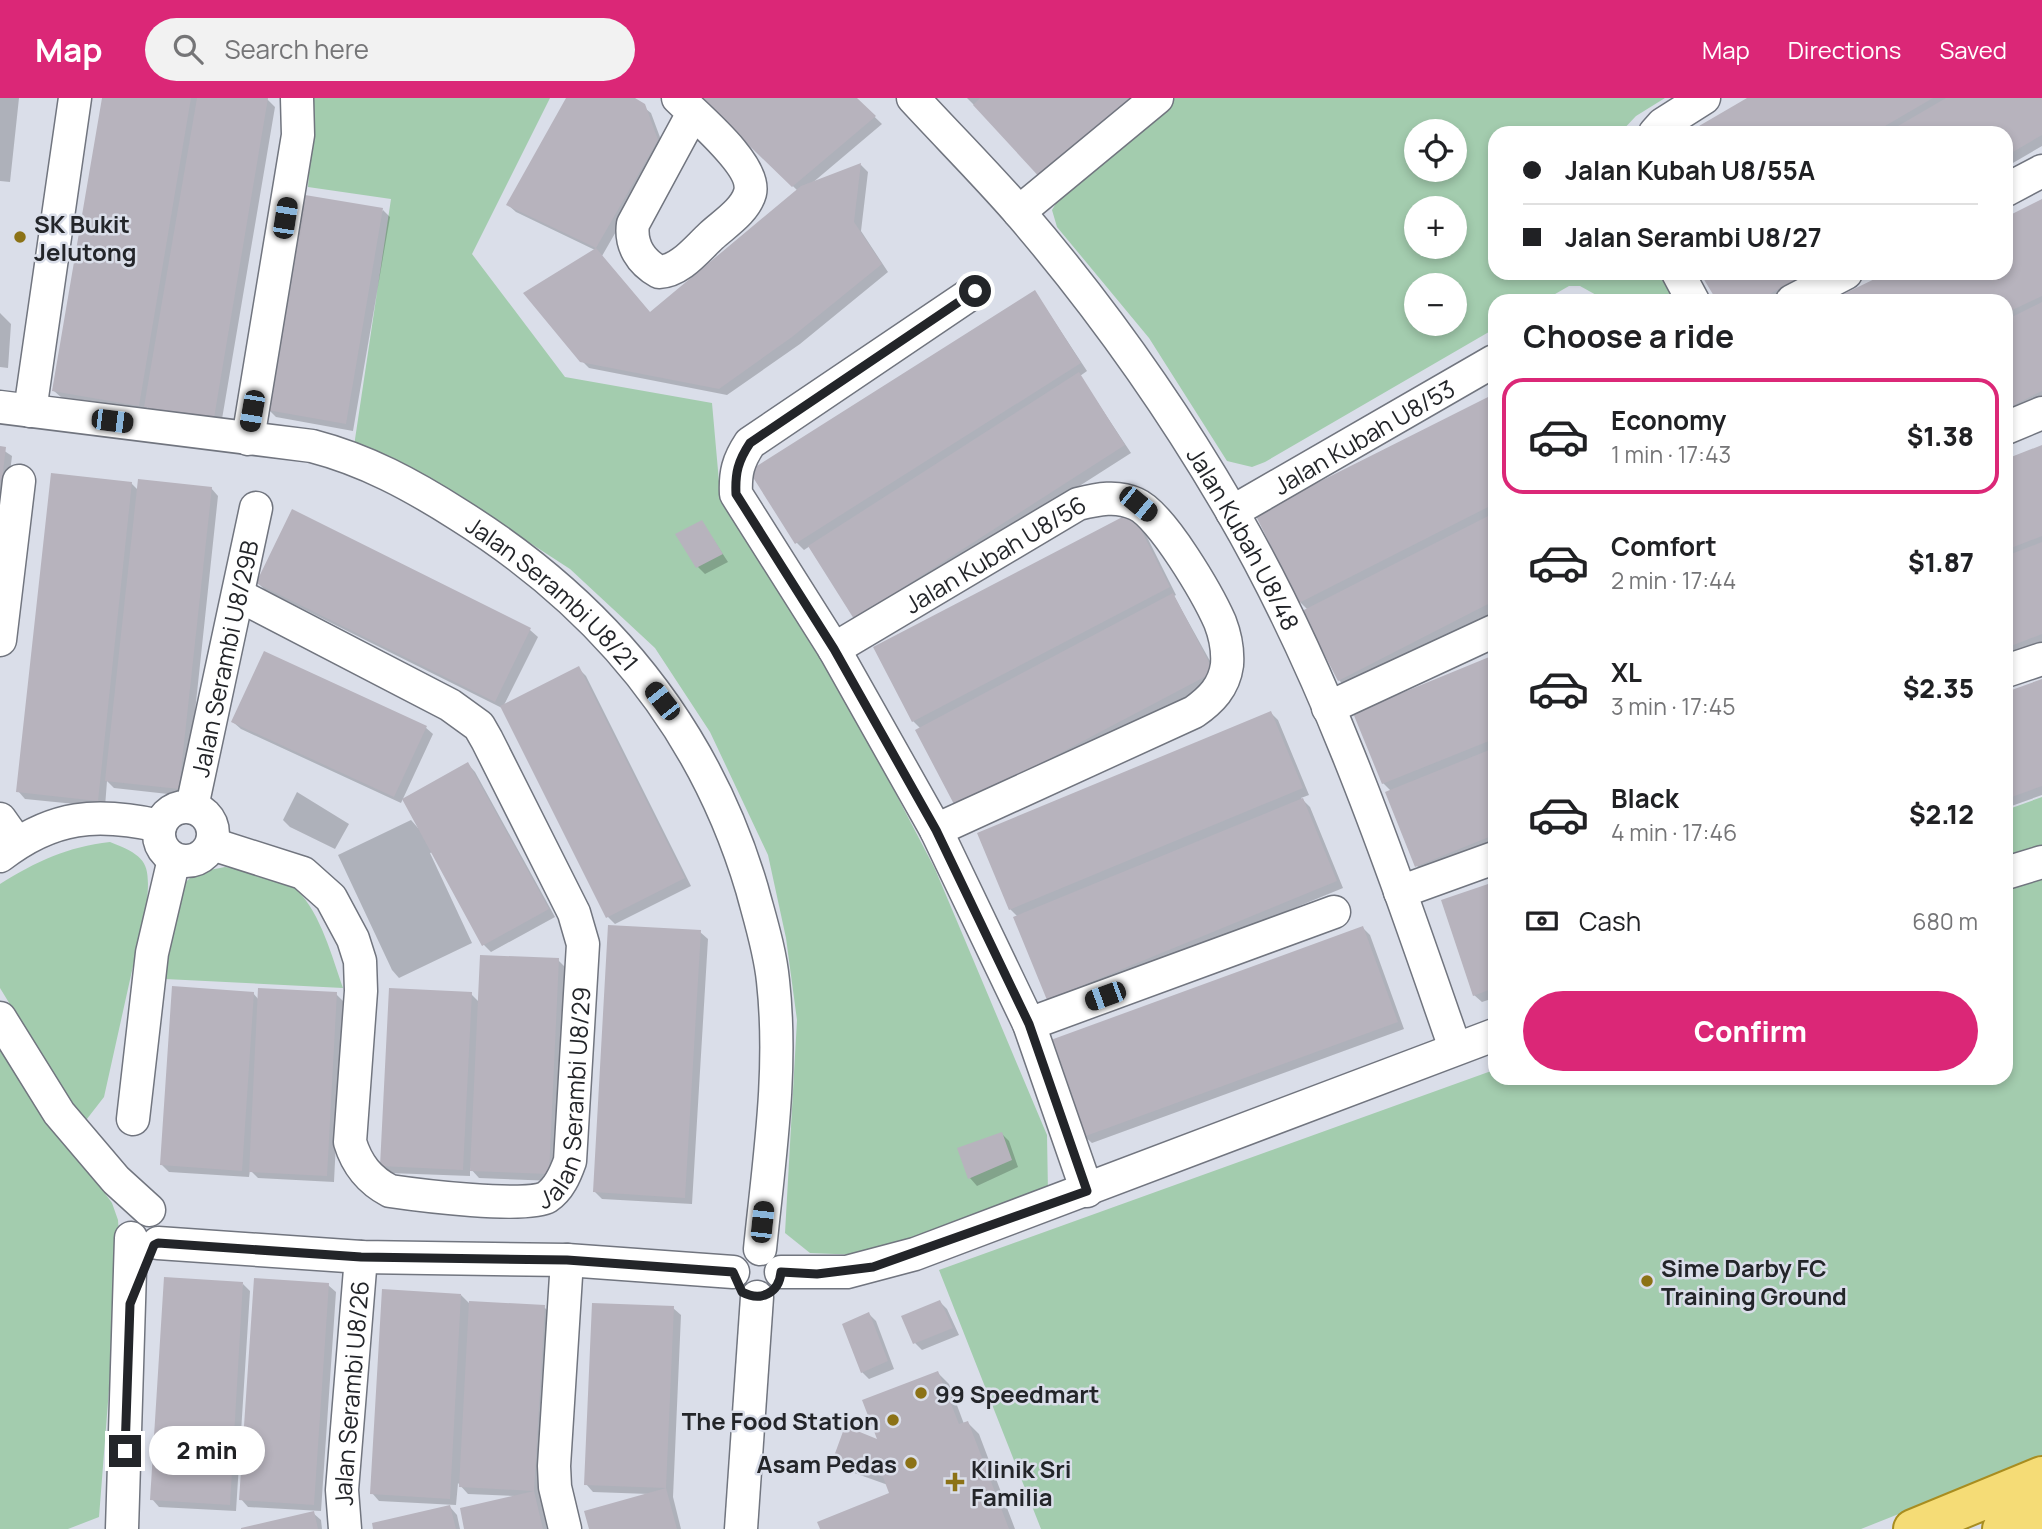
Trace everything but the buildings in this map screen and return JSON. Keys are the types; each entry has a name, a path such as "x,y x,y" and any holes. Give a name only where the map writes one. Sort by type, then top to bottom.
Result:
{"main road":[{"path":"1989,1521 2042,1476"},
{"path":"1933,1525 1989,1521 2042,1512"}],"street":[{"path":"15,409 75,98"},
{"path":"248,439 298,135 297,98"},
{"name":"Jalan Kubah U8/48","path":"913,98 1019,212 1114,331 1232,512 1300,644 1328,708 1400,892 1455,1048"},
{"path":"1019,212 1157,98"},
{"path":"1661,126 1704,98"},
{"path":"685,105 746,168 751,180 750,192 737,212 678,267 659,272 643,260 635,247 633,224 685,105"},
{"path":"2013,186 2042,171"},
{"path":"1806,294 1832,280"},
{"path":"975,291 750,443 739,459 735,476 736,494 834,649 936,830 1029,1024 1087,1191"},
{"name":"Jalan Kubah U8/53","path":"1232,512 1488,364"},
{"name":"Jalan Serambi U8/21","path":"15,409 312,446 349,456 409,485 483,530 580,606 662,701 718,798 743,858 773,979 776,1083 770,1261"},
{"path":"2013,425 2042,413"},
{"path":"0,640 19,481"},
{"name":"Jalan Kubah U8/56","path":"834,649 1078,504 1102,498 1138,504 1153,517 1168,534 1220,622 1227,664 1222,684 1210,700 1194,712 936,830"},
{"name":"Jalan Serambi U8/29B","path":"192,807 256,508"},
{"name":"Jalan Serambi U8/29","path":"212,844 303,873 331,898 353,939 360,961 361,991 350,1142 355,1157 375,1183 399,1192 523,1203 545,1198 556,1189 570,1161 583,944 574,913 479,726 450,705 238,594"},
{"path":"1328,708 1488,634"},
{"path":"2013,669 2042,659"},
{"path":"192,807 200,810 211,821 212,844 201,858 192,861 174,859 160,842 160,826 169,813 192,807"},
{"path":"6,839 83,818 129,819 160,826"},
{"path":"133,1119 152,953 174,859"},
{"path":"1400,892 1488,860"},
{"path":"2013,871 2042,862"},
{"path":"1029,1024 1334,912"},
{"path":"0,1018 59,1113 116,1180 148,1230 230,1249 361,1257 567,1260 733,1272"},
{"path":"770,1261 777,1287 764,1296 757,1297 742,1292 733,1272 739,1258 770,1261 817,1274 873,1267 1087,1191 1488,1037"},
{"path":"122,1529 130,1304 148,1230"},
{"name":"Jalan Serambi U8/26","path":"345,1529 342,1490 361,1257"},
{"path":"565,1529 555,1487 554,1466 567,1260"},
{"path":"741,1529 757,1297"}],"green space":[{"path":"314,98 550,98 472,254 565,377 712,403 720,493 820,648 935,869 1047,1135 1048,1193 885,1256 810,1253 785,1233 797,1020 786,938 768,855 710,732 655,648 570,569 470,504 354,446 391,199 308,187"},
{"path":"1175,98 1665,98 1636,116 1627,126 1488,126 1488,280 1662,280 1671,294 1594,294 1580,286 1569,286 1555,294 1488,294 1488,332 1252,467 1227,461 1149,338 1057,227 1052,210 1062,193"},
{"path":"2042,797 2042,1457 1861,1529 1041,1529 939,1270 1488,1072 1488,1085 2013,1085 2013,807"},
{"path":"110,842 132,852 144,863 148,879 147,903 104,1097 83,1124 0,988 0,884 53,856 80,847"},
{"path":"225,867 273,877 297,890 319,923 343,988 165,979 171,916 179,892 194,876"},
{"path":"0,1049 112,1203 118,1220 120,1248 99,1517 68,1529 0,1529"}],"place":[{"name":"SK Bukit Jelutong","path":"20,237"},
{"name":"Sime Darby FC Training Ground","path":"1647,1281"},
{"name":"99 Speedmart","path":"921,1393"},
{"name":"The Food Station","path":"893,1420"},
{"name":"Asam Pedas","path":"911,1463"},
{"name":"Klinik Sri Familia","path":"955,1482"}],"route":[{"path":"125,1451 130,1304 154,1245 158,1243 361,1257 567,1260 733,1272 742,1292 757,1297 772,1293 780,1280 781,1272 817,1274 873,1267 1087,1191 1029,1024 936,830 834,649 736,494 735,476 739,459 750,443 975,291"}]}
